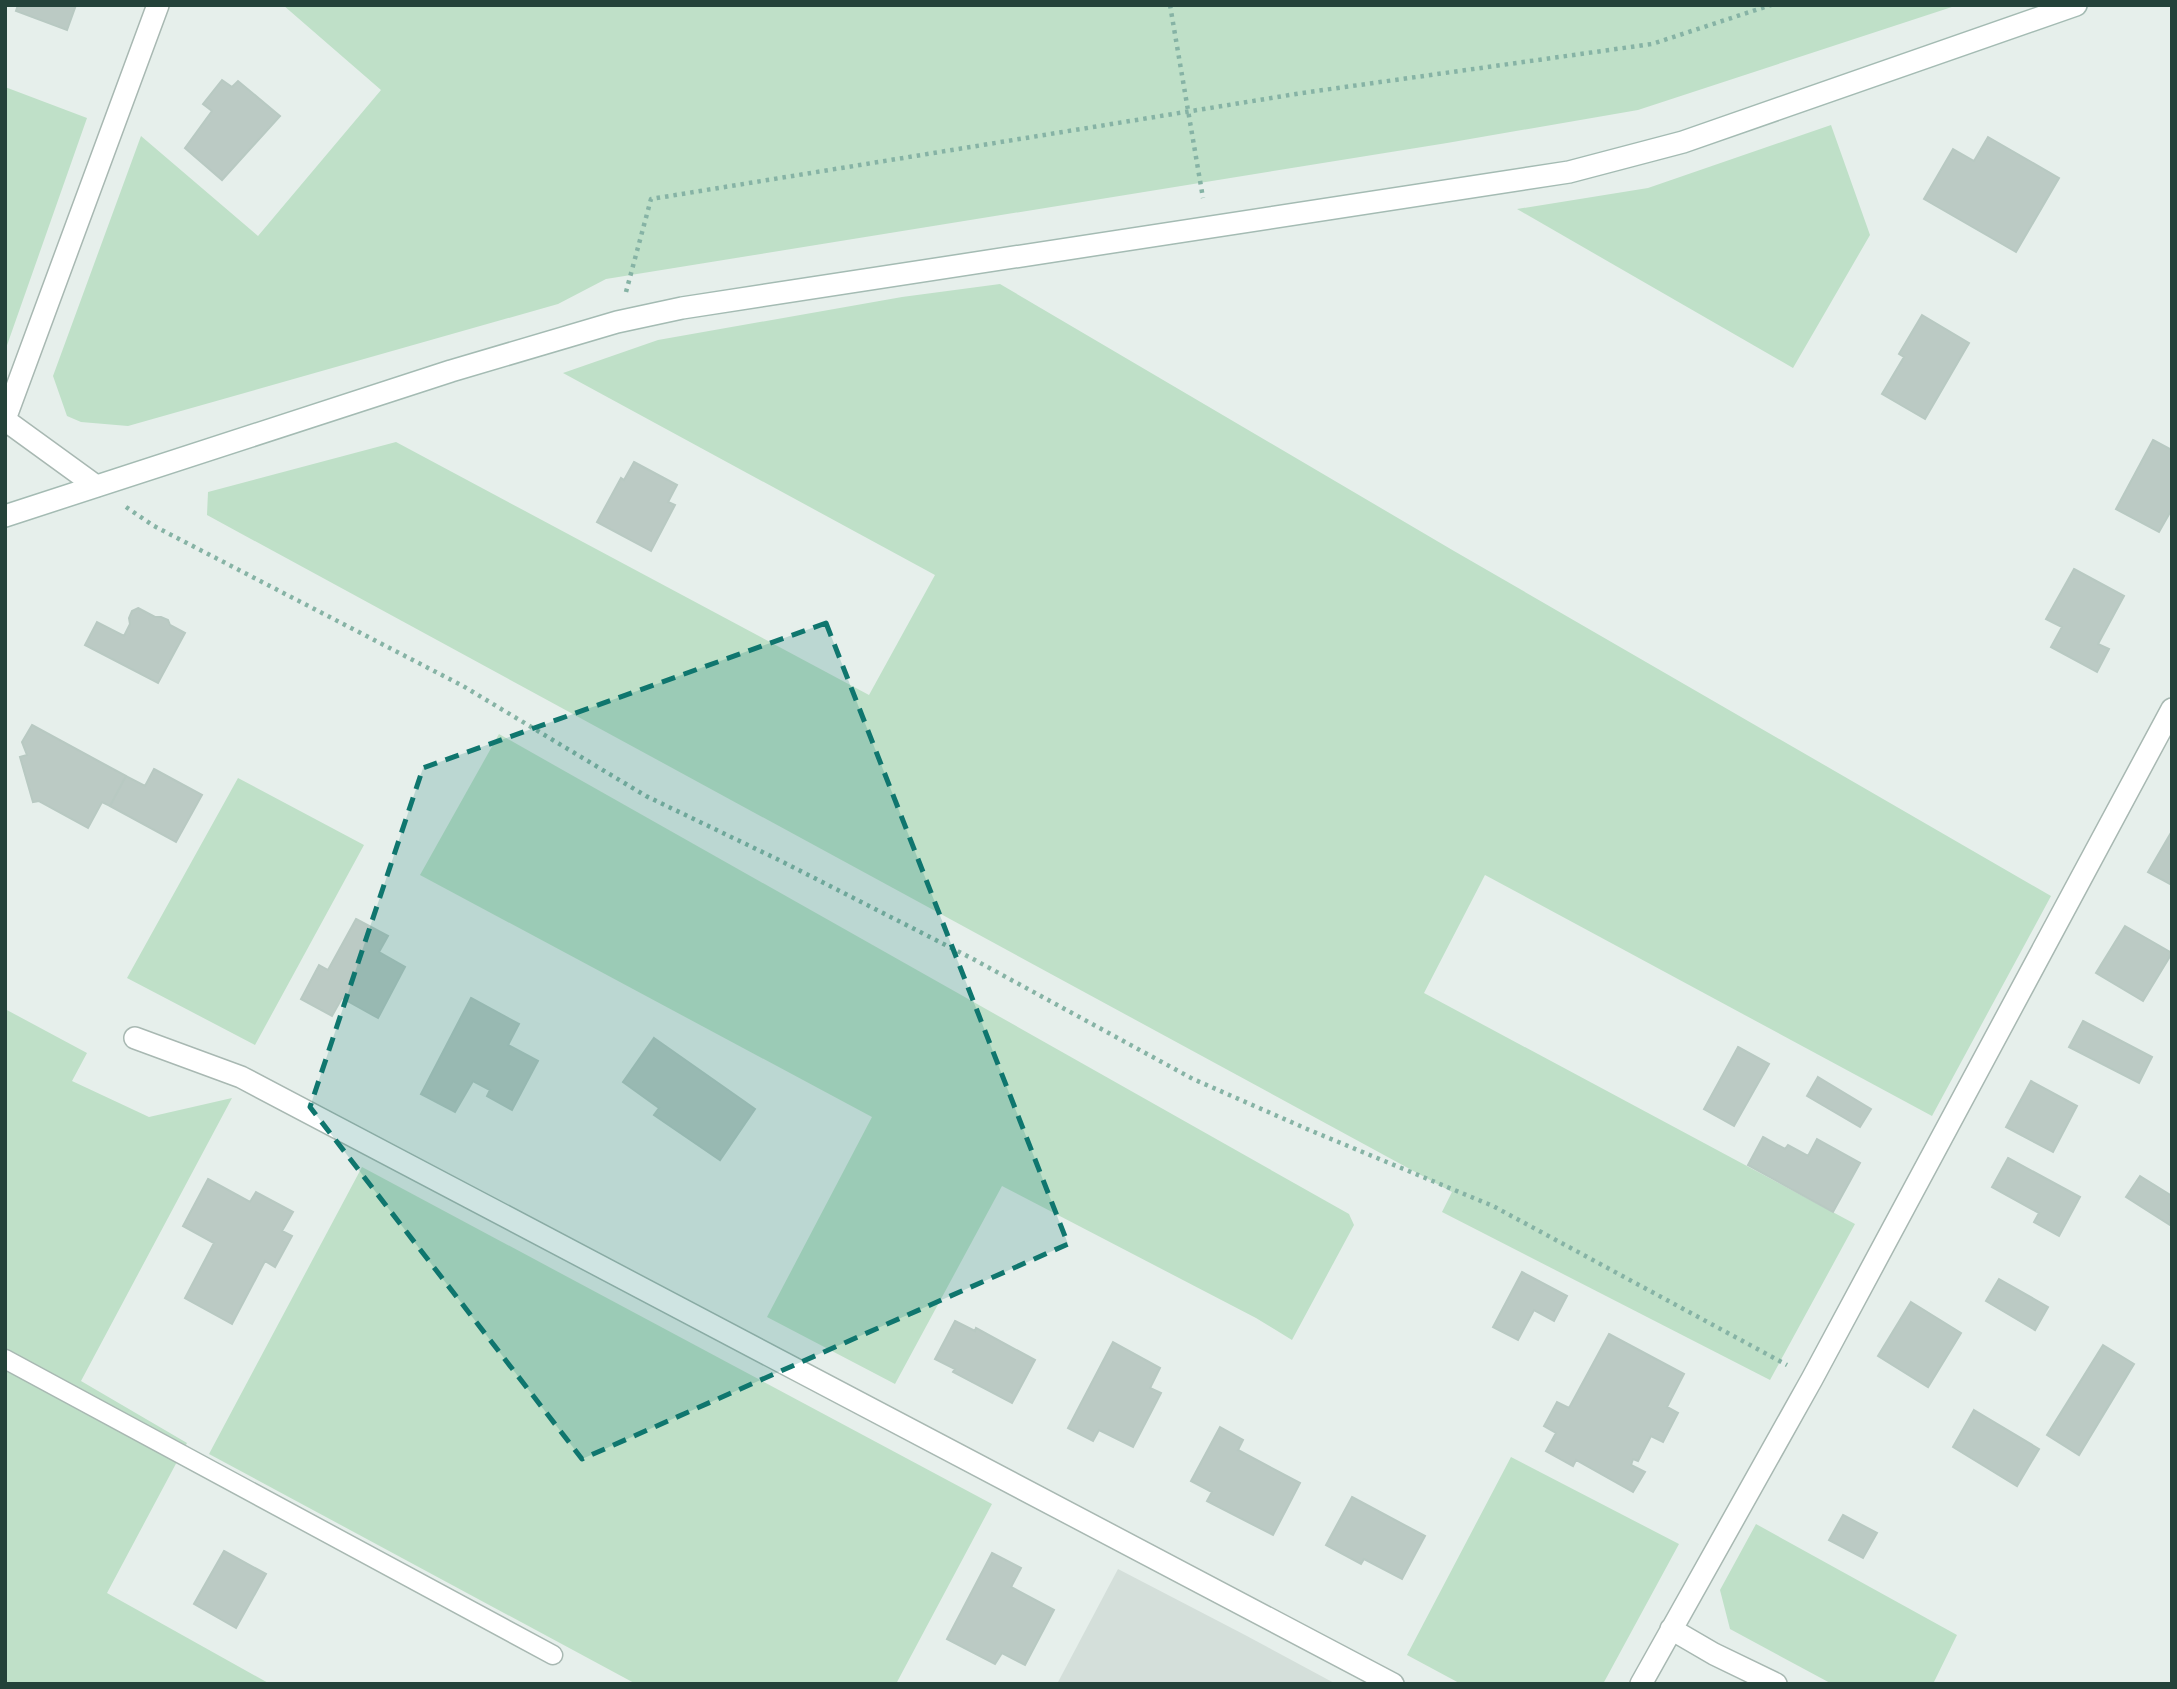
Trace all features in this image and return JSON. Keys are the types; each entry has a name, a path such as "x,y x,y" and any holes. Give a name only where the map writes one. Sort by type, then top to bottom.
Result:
{"street":[{"path":"96,486 5,419 158,5"},
{"path":"5,516 451,371 618,322 669,311 1569,172 1683,142 2076,5"},
{"path":"1641,1684 1812,1379 2172,709"},
{"path":"135,1038 240,1077 1393,1684"},
{"path":"1671,1629 1714,1654 1776,1684"}],"lane":[{"path":"5,1359 553,1655"}],"path":[{"path":"1170,5 1204,202"},
{"path":"625,296 651,199 1188,112 1652,44 1771,5"},
{"path":"96,486 154,526 463,686 646,796 973,959 1193,1079 1493,1206 1812,1379"}],"highlighted area":[{"path":"826,623 1068,1244 582,1459 310,1107 423,768"}],"shaded area":[{"path":"1118,1569 1245,1635 1336,1684 1057,1684"}],"green space":[{"path":"283,5 1958,5 1638,110 606,279 558,304 128,426 81,422 67,416 53,376 141,136 258,236 381,90"},
{"path":"5,87 87,118 5,351"},
{"path":"1831,125 1870,235 1793,368 1517,209 1648,188"},
{"path":"1000,284 1454,551 2051,896 1932,1116 1485,875 1424,993 1855,1224 1770,1380 1442,1212 1452,1192 207,515 208,492 396,442 869,695 935,575 563,373 658,340 902,297"},
{"path":"499,734 1349,1214 1354,1225 1292,1340 1256,1318 1002,1186 895,1384 767,1317 872,1117 420,875"},
{"path":"238,778 364,845 255,1045 127,978"},
{"path":"5,1009 87,1053 72,1081 149,1117 232,1098 81,1381 187,1443 107,1593 270,1684 5,1684"},
{"path":"362,1167 992,1504 896,1684 636,1684 209,1454"},
{"path":"1511,1457 1679,1544 1603,1684 1461,1684 1407,1655"},
{"path":"1756,1524 1957,1635 1933,1684 1832,1684 1730,1629 1720,1590"}],"building":[{"path":"18,5 76,5 67,30 16,11"},
{"path":"222,80 232,87 238,81 280,116 222,180 185,148 212,111 203,104"},
{"path":"1988,137 2059,178 2016,252 1924,199 1953,149 1974,161"},
{"path":"1922,315 1969,343 1925,419 1882,394 1904,357 1899,354"},
{"path":"2153,440 2172,450 2172,509 2159,532 2116,509"},
{"path":"634,462 677,485 668,502 675,505 651,551 597,522 621,478 624,480"},
{"path":"2074,569 2124,596 2098,644 2109,649 2097,672 2051,647 2062,627 2046,619"},
{"path":"138,608 168,620 170,625 185,633 158,683 85,645 97,622 124,636 132,611"},
{"path":"32,725 126,776 110,806 102,802 88,828 39,801 33,802 20,757 27,755 22,742"},
{"path":"154,769 202,795 176,842 110,806 126,776 145,786"},
{"path":"2172,831 2172,885 2148,872"},
{"path":"356,919 388,936 379,952 405,967 378,1018 342,998 332,1016 301,999 319,965 328,970"},
{"path":"2125,926 2172,953 2143,1001 2096,973"},
{"path":"471,998 519,1024 508,1045 538,1061 512,1110 487,1096 490,1090 473,1081 455,1112 421,1094"},
{"path":"2083,1021 2152,1057 2139,1083 2069,1047"},
{"path":"654,1038 755,1109 720,1160 654,1115 659,1108 623,1082"},
{"path":"1738,1047 1769,1064 1734,1126 1704,1109"},
{"path":"1818,1077 1871,1109 1860,1127 1807,1096"},
{"path":"2031,1081 2077,1106 2053,1152 2006,1127"},
{"path":"1763,1137 1785,1149 1788,1145 1808,1156 1817,1139 1860,1163 1833,1212 1748,1165"},
{"path":"2008,1158 2080,1197 2059,1236 2034,1222 2039,1213 1992,1187"},
{"path":"2140,1176 2172,1196 2170,1225 2126,1197"},
{"path":"208,1179 250,1202 256,1192 293,1212 282,1231 292,1236 275,1267 265,1261 232,1324 185,1298 214,1243 183,1226"},
{"path":"1522,1272 1567,1296 1554,1321 1534,1310 1518,1340 1493,1327"},
{"path":"1999,1279 2048,1307 2035,1330 1986,1301"},
{"path":"1911,1302 1961,1333 1928,1387 1878,1356"},
{"path":"955,1321 975,1331 976,1328 1035,1360 1012,1403 953,1372 955,1369 935,1359"},
{"path":"1609,1334 1684,1374 1667,1407 1678,1413 1663,1442 1651,1436 1638,1461 1633,1459 1631,1465 1645,1472 1633,1492 1576,1460 1573,1466 1546,1451 1556,1433 1544,1426 1557,1402 1569,1408"},
{"path":"1113,1342 1160,1368 1150,1388 1161,1393 1133,1447 1099,1430 1093,1441 1068,1428"},
{"path":"2103,1345 2134,1364 2079,1455 2047,1435"},
{"path":"1974,1410 2039,1449 2017,1486 1953,1447"},
{"path":"1220,1427 1243,1440 1238,1450 1300,1483 1273,1535 1207,1501 1212,1492 1191,1481"},
{"path":"1352,1497 1425,1536 1402,1579 1364,1559 1361,1564 1326,1545"},
{"path":"1843,1515 1877,1533 1863,1558 1829,1540"},
{"path":"224,1551 266,1574 236,1628 194,1604"},
{"path":"992,1553 1021,1568 1011,1587 1054,1610 1025,1665 1002,1653 995,1664 947,1639"}]}
